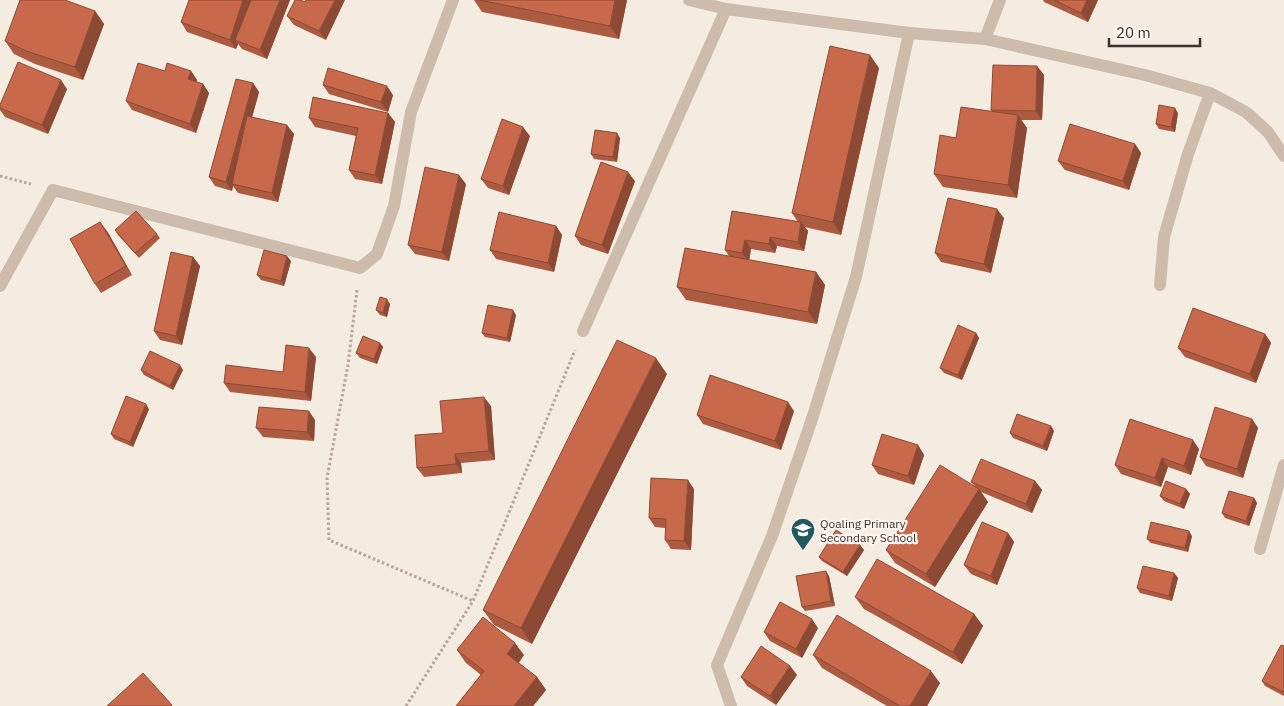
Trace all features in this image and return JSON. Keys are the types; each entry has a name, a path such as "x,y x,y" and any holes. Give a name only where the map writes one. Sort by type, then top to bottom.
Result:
{"street":[{"path":"0,286 53,190 360,268 377,254 394,206 411,112 453,0"},
{"path":"689,0 726,9 909,33 984,39 1144,75 1210,93 1246,112 1268,132 1284,156"},
{"path":"984,39 1000,0"},
{"path":"583,331 726,9"},
{"path":"732,706 717,665 772,536 812,419 856,277 909,33"},
{"path":"1160,285 1164,237 1188,154 1210,93"},
{"path":"1260,549 1284,465"}],"path":[{"path":"0,176 53,190"},
{"path":"360,268 348,364 327,478 328,540 473,601"},
{"path":"406,706 473,601 583,331"}],"building":[{"path":"20,0 65,0 95,11 75,67 26,51 5,41"},
{"path":"189,0 243,0 230,40 181,22"},
{"path":"251,0 280,0 260,50 235,40"},
{"path":"295,0 305,2 306,0 335,0 319,31 287,16"},
{"path":"479,0 615,0 610,26"},
{"path":"1054,0 1087,0 1081,13"},
{"path":"830,46 870,55 833,222 792,213"},
{"path":"18,62 61,80 42,125 0,108"},
{"path":"138,63 165,71 167,63 191,71 188,79 203,84 190,124 126,101"},
{"path":"993,65 1037,66 1036,111 991,110"},
{"path":"328,68 387,86 381,102 323,85"},
{"path":"236,79 253,83 226,182 209,177"},
{"path":"313,97 388,113 375,175 349,170 358,128 309,118"},
{"path":"1159,105 1175,108 1171,127 1156,124"},
{"path":"961,107 1018,115 1008,185 934,174 940,135 956,138"},
{"path":"247,116 287,125 272,193 232,184"},
{"path":"502,119 523,127 503,186 481,179"},
{"path":"1070,124 1135,144 1123,181 1058,161"},
{"path":"595,130 617,133 613,157 591,154"},
{"path":"601,162 628,172 602,245 575,236"},
{"path":"425,167 459,175 442,252 408,245"},
{"path":"948,198 997,209 984,264 935,253"},
{"path":"136,211 157,234 135,253 115,230"},
{"path":"732,211 801,222 798,242 770,237 769,244 745,240 742,253 725,250"},
{"path":"499,212 556,226 548,263 490,250"},
{"path":"100,222 126,266 95,284 70,239"},
{"path":"685,248 816,272 808,312 677,287"},
{"path":"264,250 287,256 281,281 257,275"},
{"path":"171,252 193,257 176,336 154,331"},
{"path":"380,297 387,299 383,313 376,310"},
{"path":"488,305 513,310 507,338 482,333"},
{"path":"1193,308 1265,334 1250,374 1178,348"},
{"path":"958,325 976,333 958,375 940,368"},
{"path":"363,336 380,343 374,359 356,353"},
{"path":"617,340 656,358 521,628 483,610"},
{"path":"286,345 309,348 305,392 224,383 226,365 283,372"},
{"path":"150,351 180,365 170,386 141,370"},
{"path":"710,375 788,402 775,441 697,415"},
{"path":"126,396 146,404 130,442 111,434"},
{"path":"484,397 489,451 455,454 456,464 417,468 415,435 443,433 440,401"},
{"path":"259,407 309,411 307,432 256,428"},
{"path":"1215,407 1252,419 1237,469 1200,457"},
{"path":"1017,414 1051,426 1043,446 1010,433"},
{"path":"1130,419 1193,440 1184,466 1162,458 1155,478 1115,465"},
{"path":"882,434 918,445 908,476 872,465"},
{"path":"981,459 1035,481 1026,504 971,482"},
{"path":"940,465 979,489 926,574 886,550"},
{"path":"651,478 688,480 684,541 665,540 666,519 649,518"},
{"path":"1166,481 1186,489 1180,504 1160,496"},
{"path":"1229,491 1254,498 1246,521 1222,513"},
{"path":"982,522 1008,533 991,576 964,565"},
{"path":"1151,522 1189,531 1185,548 1147,539"},
{"path":"836,530 860,545 843,572 819,557"},
{"path":"877,559 974,614 953,652 855,597"},
{"path":"1143,566 1174,573 1169,596 1137,588"},
{"path":"826,571 831,601 802,607 796,576"},
{"path":"780,602 812,619 796,649 764,632"},
{"path":"837,615 931,671 910,706 900,706 813,655"},
{"path":"483,617 515,643 507,654 537,677 514,706 456,706 484,671 457,650"},
{"path":"1281,645 1284,646 1283,692 1262,681"},
{"path":"761,646 790,666 770,696 741,677"},
{"path":"143,673 171,706 107,706"}],"place":[{"name":"Qoaling Primary Secondary School","path":"803,551"}]}
